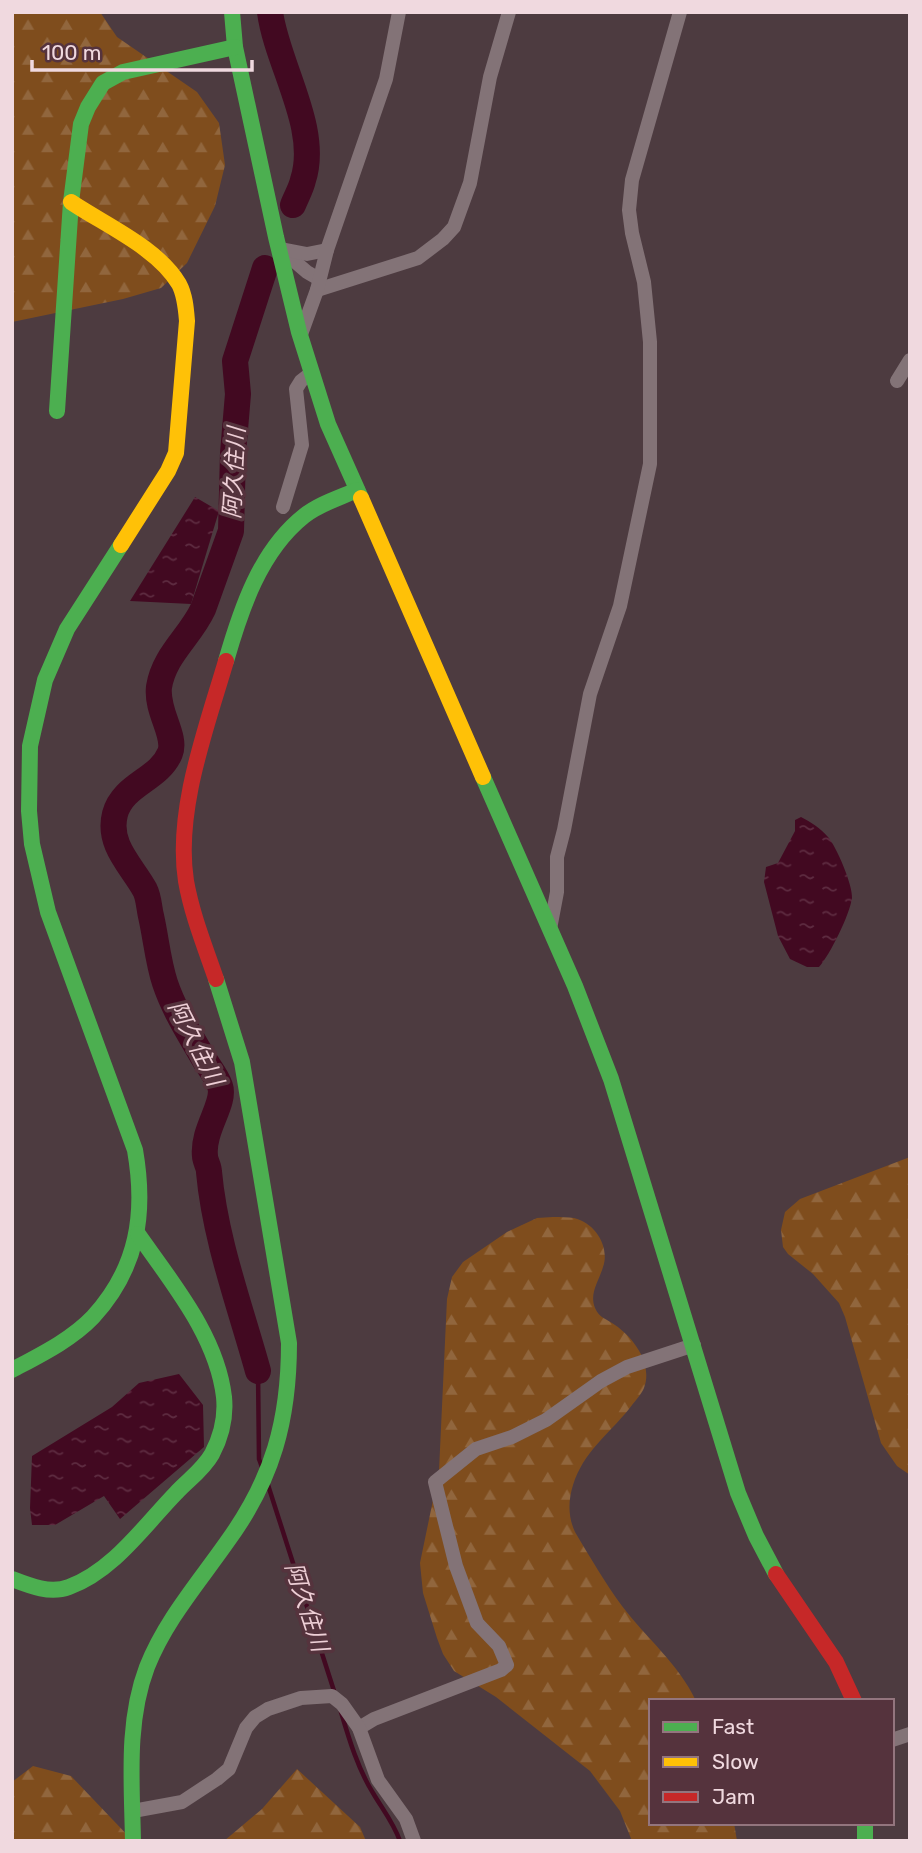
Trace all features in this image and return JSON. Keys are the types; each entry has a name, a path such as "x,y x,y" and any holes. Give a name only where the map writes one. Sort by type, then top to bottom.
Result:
{"street":[{"path":"232,12 235,47 300,337 328,424 550,929 611,1079 751,1529 766,1559 797,1607 831,1652 853,1699"},
{"path":"300,337 386,79 399,12"},
{"path":"318,284 418,258 454,227 470,183 490,78 509,12"},
{"path":"550,929 557,892 556,857 564,830 590,694 620,606 650,464 650,342 644,282 629,210 632,180 680,12"},
{"path":"57,411 71,202 81,124 88,107 103,83 123,72 235,47"},
{"path":"12,1370 54,1348 93,1317 121,1277 138,1234 141,1200 135,1150 37,876 28,816 27,780 35,715 58,646 80,607 168,471 176,453 187,321 186,302 180,285 169,268 71,202"},
{"path":"280,249 307,254 327,250"},
{"path":"280,249 318,284"},
{"path":"897,381 910,360"},
{"path":"283,507 302,445 296,389 300,381 310,374"},
{"path":"133,1841 131,1733 146,1669 165,1628 256,1498 282,1436 290,1376 289,1343 242,1062 195,920 186,880 185,820 189,794 238,626 262,567 282,539 304,516 357,490"},
{"path":"12,1579 38,1588 56,1590 92,1575 139,1532 208,1460 217,1441 225,1417 224,1395 212,1354 198,1322 138,1234"},
{"path":"359,1728 373,1719 501,1670 506,1665 499,1646 477,1623 456,1566 435,1482 476,1449 512,1437 546,1420 627,1367 694,1345"},
{"path":"133,1811 182,1802 217,1779 229,1769 246,1728 255,1717 268,1709 301,1698 332,1696 342,1704 359,1728 378,1780 406,1819 414,1841"}],"green space":[{"path":"12,12 100,12 117,37 197,92 219,123 225,165 215,206 187,263 161,288 123,299 12,322"},
{"path":"910,1157 910,1475 897,1466 881,1443 839,1303 813,1274 788,1254 783,1247 781,1230 785,1212 800,1199"},
{"path":"537,1218 572,1218 582,1221 595,1231 603,1244 605,1260 593,1303 601,1316 622,1330 635,1344 646,1370 641,1393 583,1463 573,1485 569,1509 575,1532 610,1588 680,1675 695,1699 649,1699 649,1825 734,1825 737,1841 632,1841 620,1811 590,1771 496,1697 454,1671 437,1638 423,1593 420,1563 439,1471 447,1299 452,1277 463,1262 507,1232"},
{"path":"33,1766 71,1776 133,1841 12,1841 12,1782"},
{"path":"297,1769 360,1827 366,1841 224,1841 262,1809"}],"water":[{"path":"195,497 219,511 191,604 130,601"},
{"path":"801,817 828,837 843,866 852,892 844,924 819,967 807,967 790,959 778,936 764,882 766,867 778,863 795,831 795,820"},
{"path":"179,1374 203,1405 204,1447 120,1519 104,1496 55,1525 32,1525 32,1456 112,1407 139,1383"}],"waterway":[{"name":"阿久住川","path":"270,12 280,53 296,96 306,139 307,160 300,190 293,205"},
{"name":"阿久住川","path":"258,1371 222,1247 205,1158 207,1136 220,1100 220,1086 169,993 146,893 122,855 114,836 113,825 119,804 125,796 158,770 170,753 171,739 159,696 162,676 166,665 203,609 231,531 238,394 235,361 265,268"},
{"name":"阿久住川","path":"258,1371 259,1459 262,1467"},
{"name":"阿久住川","path":"268,1485 335,1694"},
{"name":"阿久住川","path":"341,1712 363,1774 400,1841"}],"traffic: fast":[{"path":"232,12 235,47 299,332 328,424 361,498"},
{"path":"57,411 71,202 81,124 88,107 103,83 123,72 235,47"},
{"path":"226,661 254,582 275,546 304,516 357,490"},
{"path":"12,1370 65,1340 93,1317 120,1279 135,1239 138,1218 135,1150 48,912 32,844 29,811 30,746 45,680 67,629 121,545"},
{"path":"483,777 575,986 611,1079 738,1493 776,1574"},
{"path":"133,1841 133,1731 140,1688 147,1667 173,1618 243,1519 256,1495 275,1448 286,1398 289,1343 242,1062 216,979"},
{"path":"12,1579 55,1590 85,1580 100,1570 114,1559 200,1470 218,1441 224,1397 220,1374 212,1353 191,1311 138,1234"},
{"path":"865,1825 865,1841"}],"traffic: slow":[{"path":"71,202 130,238 158,259 179,284 186,307 176,453 168,471 121,545"},
{"path":"361,498 483,777"}],"traffic: jam":[{"path":"216,979 192,906 186,881 184,854 185,827 194,770 226,661"},
{"path":"776,1574 836,1662 853,1699"}]}
